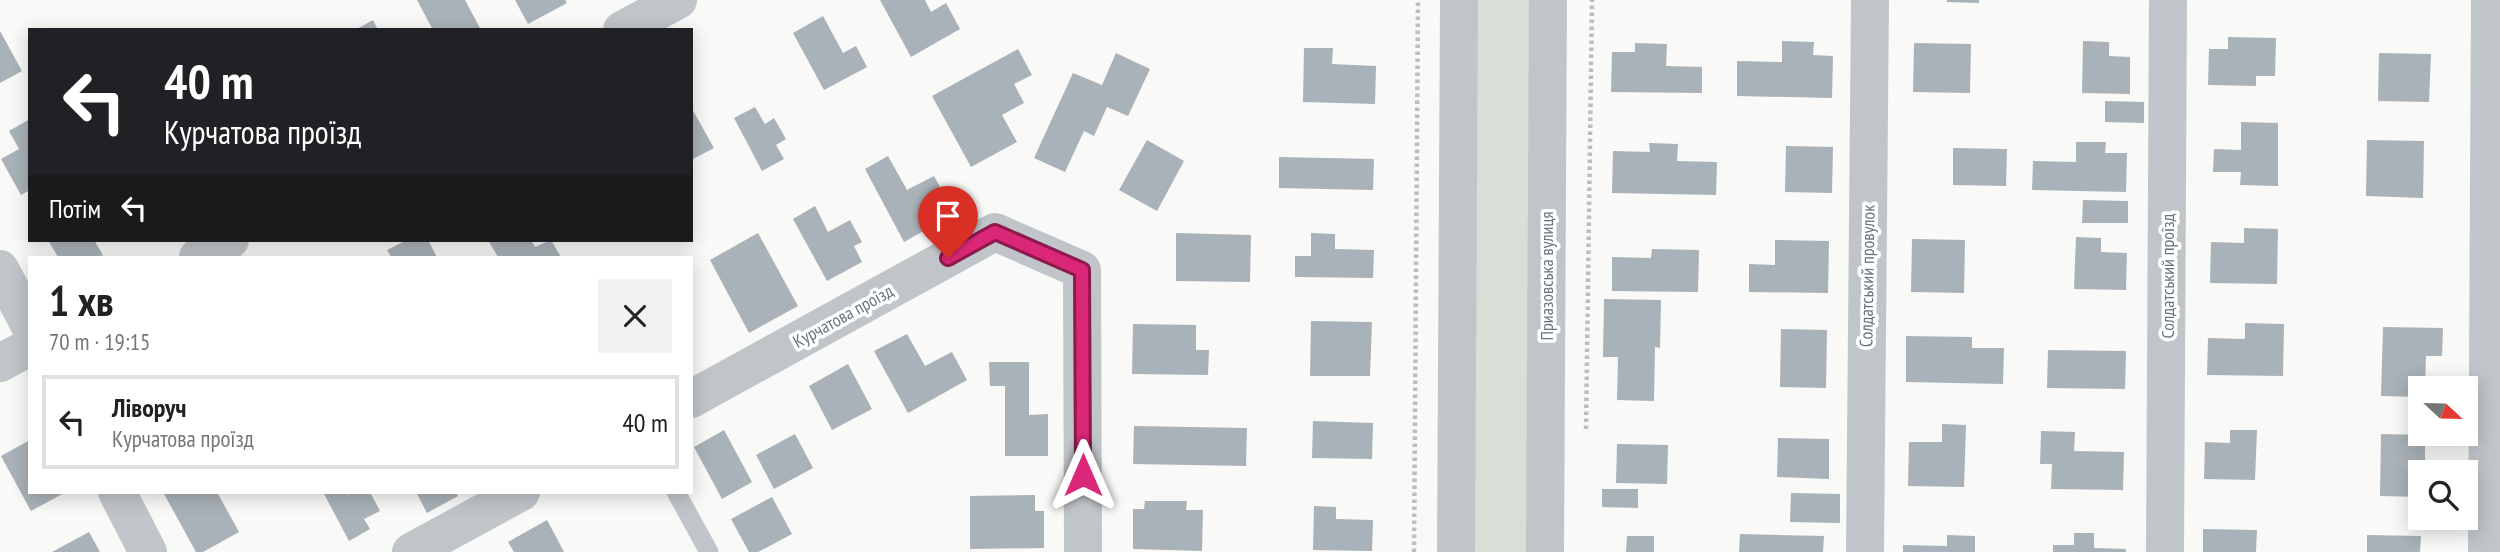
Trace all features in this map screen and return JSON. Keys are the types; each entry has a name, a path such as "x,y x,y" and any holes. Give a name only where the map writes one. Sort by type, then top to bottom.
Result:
{"street":[{"path":"626,28 678,0"},
{"path":"1456,552 1459,0"},
{"name":"Приазовська вулиця","path":"1545,552 1548,0"},
{"name":"Солдатський провулок","path":"1865,552 1870,0"},
{"name":"Солдатський проїзд","path":"2165,552 2168,0"},
{"path":"2487,552 2490,0"},
{"name":"Курчатова проїзд","path":"693,397 995,232 1082,270 1083,552"},
{"path":"200,256 226,242"},
{"path":"0,269 28,322"},
{"path":"0,363 28,348"},
{"path":"118,494 148,552"},
{"path":"411,552 517,494"}],"lane":[{"path":"677,494 709,552"}],"path":[{"path":"1414,552 1418,0"},
{"path":"1586,442 1592,0"}],"shaded area":[{"path":"1476,0 1533,0 1529,552 1472,552"}],"building":[{"path":"417,0 465,0 480,28 432,28"},
{"path":"515,0 565,0 567,3 528,24"},
{"path":"880,0 925,0 931,12 946,3 960,29 911,57"},
{"path":"1979,0 1979,3 1947,2"},
{"path":"823,16 843,53 856,46 867,67 824,90 793,33"},
{"path":"373,20 377,28 359,28"},
{"path":"0,31 22,71 0,83"},
{"path":"2228,37 2276,38 2275,76 2256,76 2256,86 2208,85 2209,49 2228,49"},
{"path":"1782,41 1814,42 1813,55 1833,56 1832,98 1737,96 1737,61 1782,62"},
{"path":"2083,41 2109,42 2109,56 2130,57 2130,94 2082,93"},
{"path":"1635,43 1667,44 1666,66 1702,67 1702,93 1611,92 1612,52 1635,52"},
{"path":"1914,43 1971,44 1970,93 1913,92"},
{"path":"1304,48 1333,48 1332,64 1376,66 1375,104 1303,102"},
{"path":"1018,49 1032,75 1014,84 1024,103 1002,115 1017,142 971,167 932,96"},
{"path":"1116,53 1150,69 1128,116 1107,107 1094,136 1084,131 1065,172 1034,158 1073,73 1102,85"},
{"path":"2379,53 2431,54 2429,102 2378,101"},
{"path":"2105,101 2144,102 2144,123 2105,122"},
{"path":"755,107 765,124 774,118 786,139 776,145 784,159 762,171 734,118"},
{"path":"693,111 714,148 693,159"},
{"path":"28,120 28,191 21,195 1,159 19,149 9,131"},
{"path":"2241,122 2278,123 2278,186 2240,185 2241,172 2213,172 2214,149 2241,150"},
{"path":"1147,140 1184,161 1157,211 1119,190"},
{"path":"2367,140 2424,141 2423,198 2366,196"},
{"path":"2076,142 2106,142 2105,153 2127,153 2126,192 2032,190 2033,161 2076,162"},
{"path":"1649,143 1678,144 1677,161 1717,162 1716,195 1612,193 1613,151 1650,152"},
{"path":"1786,146 1833,147 1832,193 1785,192"},
{"path":"1953,148 2007,149 2006,186 1953,185"},
{"path":"888,156 907,190 934,176 950,205 929,216 934,225 904,242 865,169"},
{"path":"1279,157 1374,159 1373,190 1279,188"},
{"path":"2083,200 2128,201 2128,223 2082,223"},
{"path":"815,206 828,232 850,220 862,242 854,246 862,262 827,281 793,219"},
{"path":"2244,228 2278,229 2277,284 2210,283 2211,242 2244,243"},
{"path":"758,233 798,306 749,333 710,260"},
{"path":"1176,233 1251,235 1250,282 1176,281"},
{"path":"1311,233 1335,234 1335,249 1374,250 1373,278 1295,277 1295,256 1311,256"},
{"path":"2076,237 2101,238 2101,252 2127,253 2126,290 2074,289"},
{"path":"1912,239 1965,240 1964,293 1911,292"},
{"path":"1775,240 1829,241 1828,293 1749,292 1749,264 1775,265"},
{"path":"49,242 95,242 103,255 101,256 57,256"},
{"path":"403,242 429,242 436,256 390,256 387,250"},
{"path":"489,242 532,242 535,247 552,242 560,256 497,256"},
{"path":"1652,249 1699,250 1698,292 1612,291 1612,257 1651,258"},
{"path":"1604,299 1661,300 1660,348 1655,347 1654,401 1617,400 1618,357 1603,357"},
{"path":"1311,321 1372,322 1370,376 1310,376"},
{"path":"2245,323 2284,324 2283,376 2207,375 2208,338 2245,339"},
{"path":"1133,324 1196,325 1196,350 1209,350 1208,375 1132,374"},
{"path":"2383,327 2443,328 2442,356 2426,356 2425,376 2408,376 2408,397 2381,396"},
{"path":"1781,329 1827,330 1826,388 1780,387"},
{"path":"907,334 925,366 952,352 967,380 908,413 874,351"},
{"path":"1906,336 1972,337 1972,348 2004,348 2003,384 1906,382"},
{"path":"2048,350 2126,351 2125,389 2047,388"},
{"path":"989,362 1029,362 1029,415 1048,414 1048,456 1005,456 1005,386 990,386"},
{"path":"848,364 872,409 832,430 809,386"},
{"path":"1313,421 1373,423 1372,459 1312,458"},
{"path":"1942,424 1966,425 1964,487 1908,486 1909,442 1942,442"},
{"path":"1134,426 1247,428 1246,466 1133,464"},
{"path":"724,430 752,482 722,499 694,447"},
{"path":"2230,430 2257,430 2255,480 2204,479 2205,442 2230,443"},
{"path":"2041,431 2075,432 2074,451 2124,452 2123,490 2051,489 2052,464 2040,464"},
{"path":"795,434 813,468 774,489 756,455"},
{"path":"2381,434 2408,435 2408,446 2425,446 2425,460 2408,460 2408,497 2380,496"},
{"path":"1778,438 1829,439 1829,479 1777,477"},
{"path":"28,441 28,494 62,494 31,511 1,456"},
{"path":"1617,444 1668,445 1667,484 1616,483"},
{"path":"1602,489 1638,489 1638,508 1602,507"},
{"path":"1791,493 1840,494 1840,523 1790,522"},
{"path":"164,494 218,494 239,532 203,552 196,552"},
{"path":"324,494 371,494 380,511 364,519 370,529 349,541"},
{"path":"417,494 457,494 458,496 427,513"},
{"path":"1035,495 1035,511 1044,511 1044,548 970,549 970,496"},
{"path":"772,497 792,534 758,552 749,552 731,519"},
{"path":"1145,501 1187,501 1186,510 1203,510 1202,551 1133,549 1133,509 1144,509"},
{"path":"1314,506 1336,507 1336,519 1373,520 1372,551 1313,550"},
{"path":"547,520 564,552 514,552 508,542"},
{"path":"2203,529 2257,530 2256,552 2203,552"},
{"path":"89,532 100,552 52,552"},
{"path":"2074,533 2094,533 2094,548 2126,549 2126,552 2053,552 2053,545 2074,545"},
{"path":"1740,534 1824,536 1823,552 1739,552"},
{"path":"1947,535 1975,536 1975,552 1903,552 1903,545 1947,546"},
{"path":"2367,535 2421,536 2420,552 2367,552"},
{"path":"1627,536 1654,536 1654,552 1626,552"}],"route":[{"path":"948,258 995,232 1082,270 1083,475"}]}
